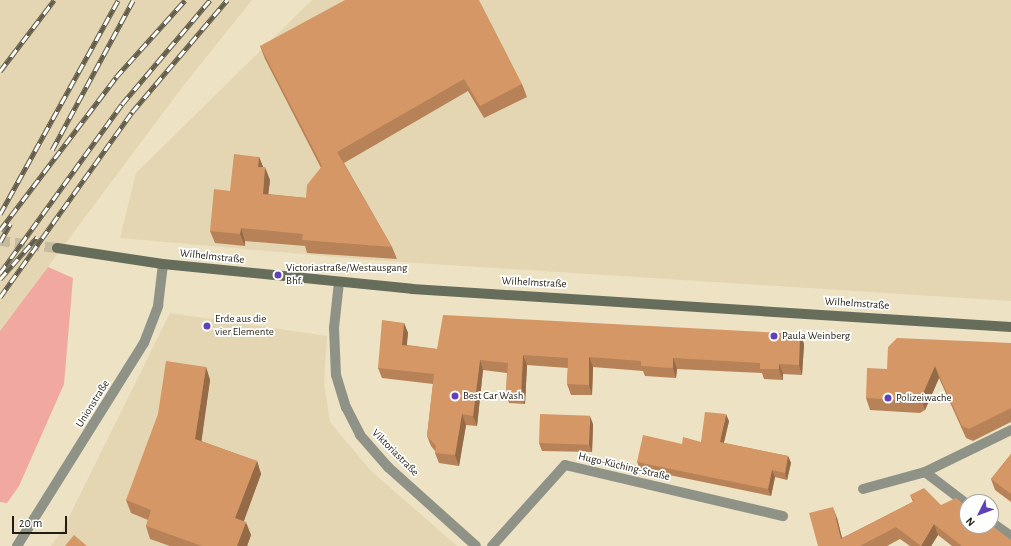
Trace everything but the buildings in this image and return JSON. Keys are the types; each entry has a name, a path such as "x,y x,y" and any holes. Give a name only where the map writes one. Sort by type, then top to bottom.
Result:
{"main road":[{"name":"Wilhelmstraße","path":"57,248 163,264 339,282 1011,327"}],"street":[{"name":"Unionstraße","path":"17,546 144,344 158,306 163,264"},
{"name":"Viktoriastraße","path":"339,282 334,328 336,374 349,414 360,435 388,466 476,546"},
{"path":"864,489 925,472 1011,430"},
{"name":"Hugo-Küching-Straße","path":"492,546 565,465 783,516"},
{"path":"925,472 959,498"},
{"path":"999,528 1011,536"}],"shaded area":[{"path":"0,0 252,0 183,86 0,331"},
{"path":"312,0 1011,0 1011,301 370,260 120,238 136,173"},
{"path":"48,267 73,278 64,384 19,486 7,503 0,502 0,331"},
{"path":"170,313 327,336 324,383 330,422 370,470 457,546 51,546 63,529"}],"tunnel":[{"path":"0,241 57,248"}],"railway":[{"path":"0,71 54,0"},
{"path":"0,214 118,0"},
{"path":"52,150 133,0"},
{"path":"0,230 116,77 185,0"},
{"path":"0,273 122,104 210,0"},
{"path":"0,297 132,112 227,0"},
{"path":"0,242 10,224"},
{"path":"0,279 37,237"}],"place":[{"name":"Victoriastraße/Westausgang Bhf.","path":"278,275"},
{"name":"Erde aus die vier Elemente","path":"207,326"},
{"name":"Paula Weinberg","path":"774,336"},
{"name":"Best Car Wash","path":"455,396"},
{"name":"Polizeiwache","path":"888,398"}]}
